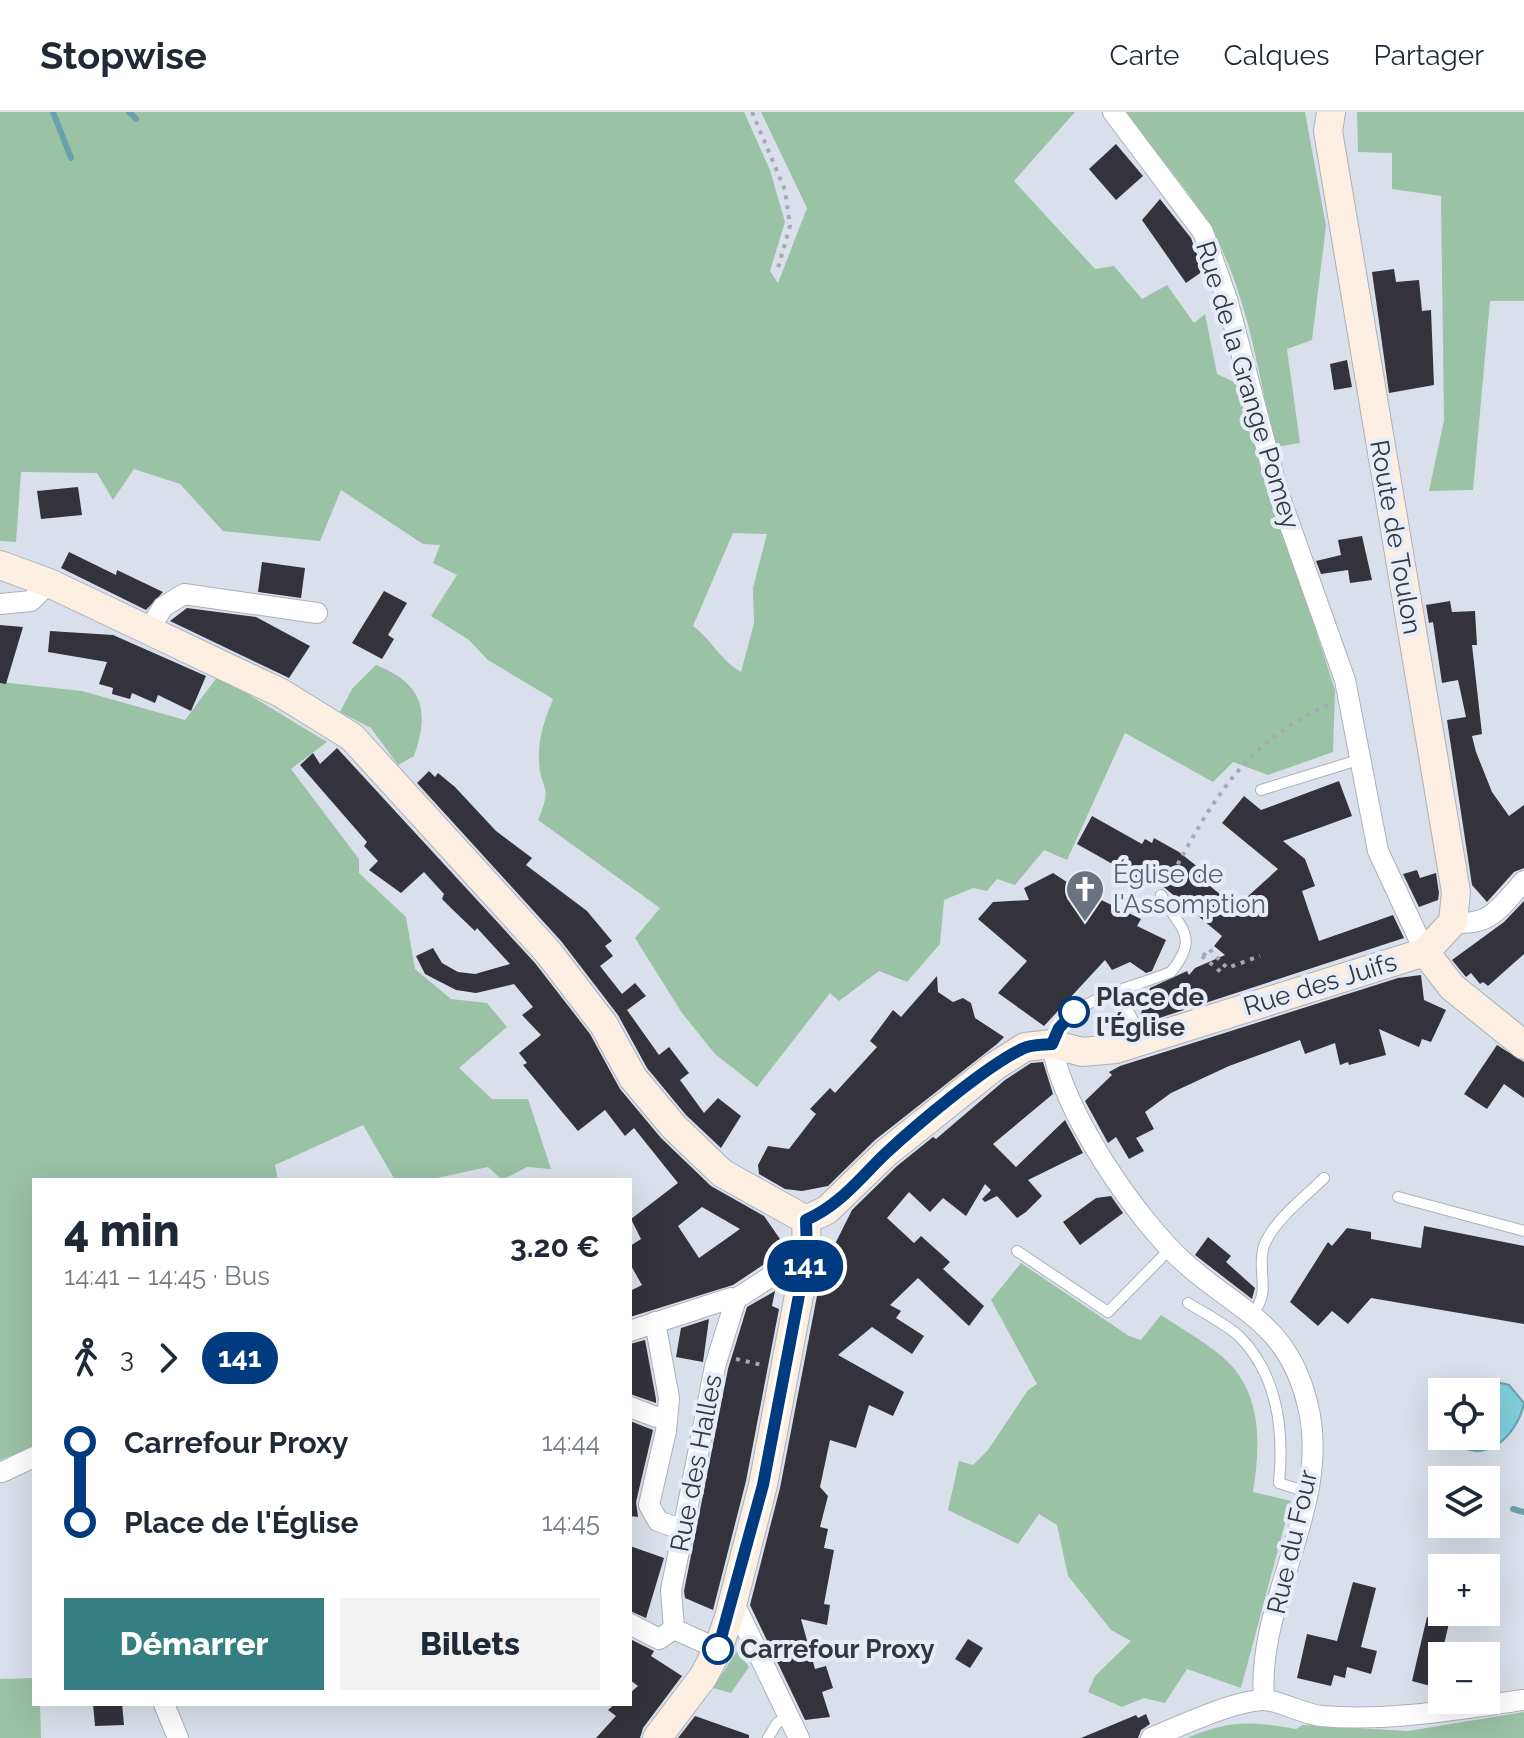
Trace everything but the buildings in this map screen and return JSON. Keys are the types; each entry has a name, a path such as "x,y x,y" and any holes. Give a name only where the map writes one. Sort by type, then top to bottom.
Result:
{"main road":[{"name":"Route de Toulon","path":"1331,112 1328,131 1456,892 1453,922"},
{"path":"0,565 49,583 281,693 352,737 548,952 604,1025 633,1078 674,1127 706,1160 739,1185 806,1220"},
{"path":"1453,922 1425,952 1452,987 1524,1045"},
{"name":"Rue des Juifs","path":"1156,1034 1425,952"},
{"path":"806,1220 827,1210 849,1193 886,1153 995,1066 1039,1046 1082,1052 1116,1049 1156,1034"},
{"path":"657,1738 685,1702 718,1649 733,1601 763,1485 807,1253 806,1220"}],"street":[{"name":"Rue de la Grange Pomey","path":"1113,112 1203,232 1227,299 1278,492 1346,688 1378,851 1425,952"},
{"path":"0,604 31,601 49,583"},
{"path":"149,630 163,607 184,594 317,613"},
{"path":"1453,922 1476,925 1486,920 1524,881"},
{"name":"Rue du Four","path":"1039,1046 1129,1201 1170,1249 1212,1285 1266,1324 1299,1375 1308,1404 1312,1436 1307,1492 1265,1655 1264,1699"},
{"path":"632,1330 736,1299 807,1253"},
{"name":"Rue des Halles","path":"674,1629 671,1590 718,1355 736,1299"},
{"path":"655,1322 669,1398 666,1431 649,1505 658,1521 683,1530"},
{"path":"632,1408 656,1417 666,1417"},
{"path":"1,1472 32,1458"},
{"path":"733,1601 799,1738"},
{"path":"632,1625 659,1639 674,1629 718,1649"},
{"path":"1151,1738 1197,1719 1264,1699 1319,1716 1365,1717 1422,1715 1524,1700"},
{"path":"165,1706 178,1738"}],"lane":[{"path":"1261,790 1358,760"},
{"path":"1039,1046 1078,1008 1171,972 1185,950 1185,929 1161,895"},
{"path":"1118,992 1156,1034"},
{"path":"1253,1313 1264,1293 1263,1249 1269,1236 1324,1178"},
{"path":"1398,1197 1524,1231"},
{"path":"1017,1251 1108,1312 1170,1249"},
{"path":"1188,1303 1239,1337 1259,1363 1279,1418 1283,1443 1279,1483 1307,1492"},
{"path":"768,1738 777,1723 788,1717"}],"path":[{"path":"752,112 785,190 790,226 778,268"},
{"path":"1161,895 1233,772 1279,733 1346,688"},
{"path":"1203,956 1209,949 1227,968 1260,956"},
{"path":"1185,950 1203,956 1222,973"},
{"path":"718,1355 784,1371"}],"green space":[{"path":"0,112 744,112 770,170 785,222 770,271 778,283 807,208 761,112 1075,112 1014,181 1095,269 1114,266 1142,299 1167,285 1194,323 1205,314 1217,374 1236,383 1335,690 1333,752 1268,775 1233,762 1213,782 1125,733 1067,860 1044,850 1015,885 997,879 987,891 973,888 944,900 940,944 907,982 879,971 839,1001 830,993 757,1087 715,1054 682,1013 635,938 660,908 538,820 546,793 540,770 540,744 553,699 488,660 469,640 431,616 457,575 433,563 440,545 423,544 341,490 320,541 223,531 180,484 134,469 113,500 97,473 21,472 16,542 0,541","holes":["733,533 767,534 753,588 754,623 741,672 693,626"]},
{"path":"1125,112 1305,112 1326,226 1312,340 1287,349 1300,443 1275,447 1244,309 1224,255 1193,200"},
{"path":"1357,112 1524,112 1524,301 1490,301 1473,490 1429,491 1444,420 1441,196 1392,189 1392,153 1358,152"},
{"path":"376,665 404,681 419,700 421,725 414,756 398,765 371,728 340,712 352,689"},
{"path":"218,676 327,742 291,769 359,859 359,873 406,917 415,969 451,999 487,1003 507,1027 459,1068 492,1099 528,1099 551,1169 527,1167 506,1178 500,1178 488,1167 437,1178 394,1178 363,1125 275,1165 278,1178 32,1178 32,1447 0,1460 0,682 82,691 185,720"},
{"path":"1021,1263 1129,1336 1141,1340 1161,1315 1221,1355 1248,1391 1257,1441 1253,1492 1291,1501 1241,1688 1187,1669 1165,1703 1144,1698 1122,1707 1088,1692 1095,1676 1131,1641 1111,1630 1068,1576 1057,1525 1039,1514 1018,1544 948,1510 959,1461 973,1465 988,1450 1028,1390 1037,1384 991,1300"},
{"path":"737,1651 749,1667 731,1693 713,1688"},
{"path":"32,1678 32,1706 40,1706 41,1738 0,1738 0,1679"},
{"path":"1524,1712 1524,1738 1187,1738 1216,1728 1241,1724 1296,1729 1303,1725 1408,1731"}],"water":[{"path":"1500,1383 1509,1385 1524,1403 1514,1428 1500,1442"}],"waterway":[{"path":"53,112 71,158"},
{"path":"129,112 136,119"},
{"path":"1513,1509 1524,1512"}],"bus line":[{"name":"141","path":"718,1649 763,1485 807,1253 806,1220 827,1210 849,1193 886,1153 995,1066 1025,1047 1052,1044 1065,1019 1074,1012"}],"place":[{"name":"Église de l'Assomption","path":"1085,923"},
{"name":"Place de l'Église","path":"1074,1012"},
{"name":"Carrefour Proxy","path":"718,1649"}]}
